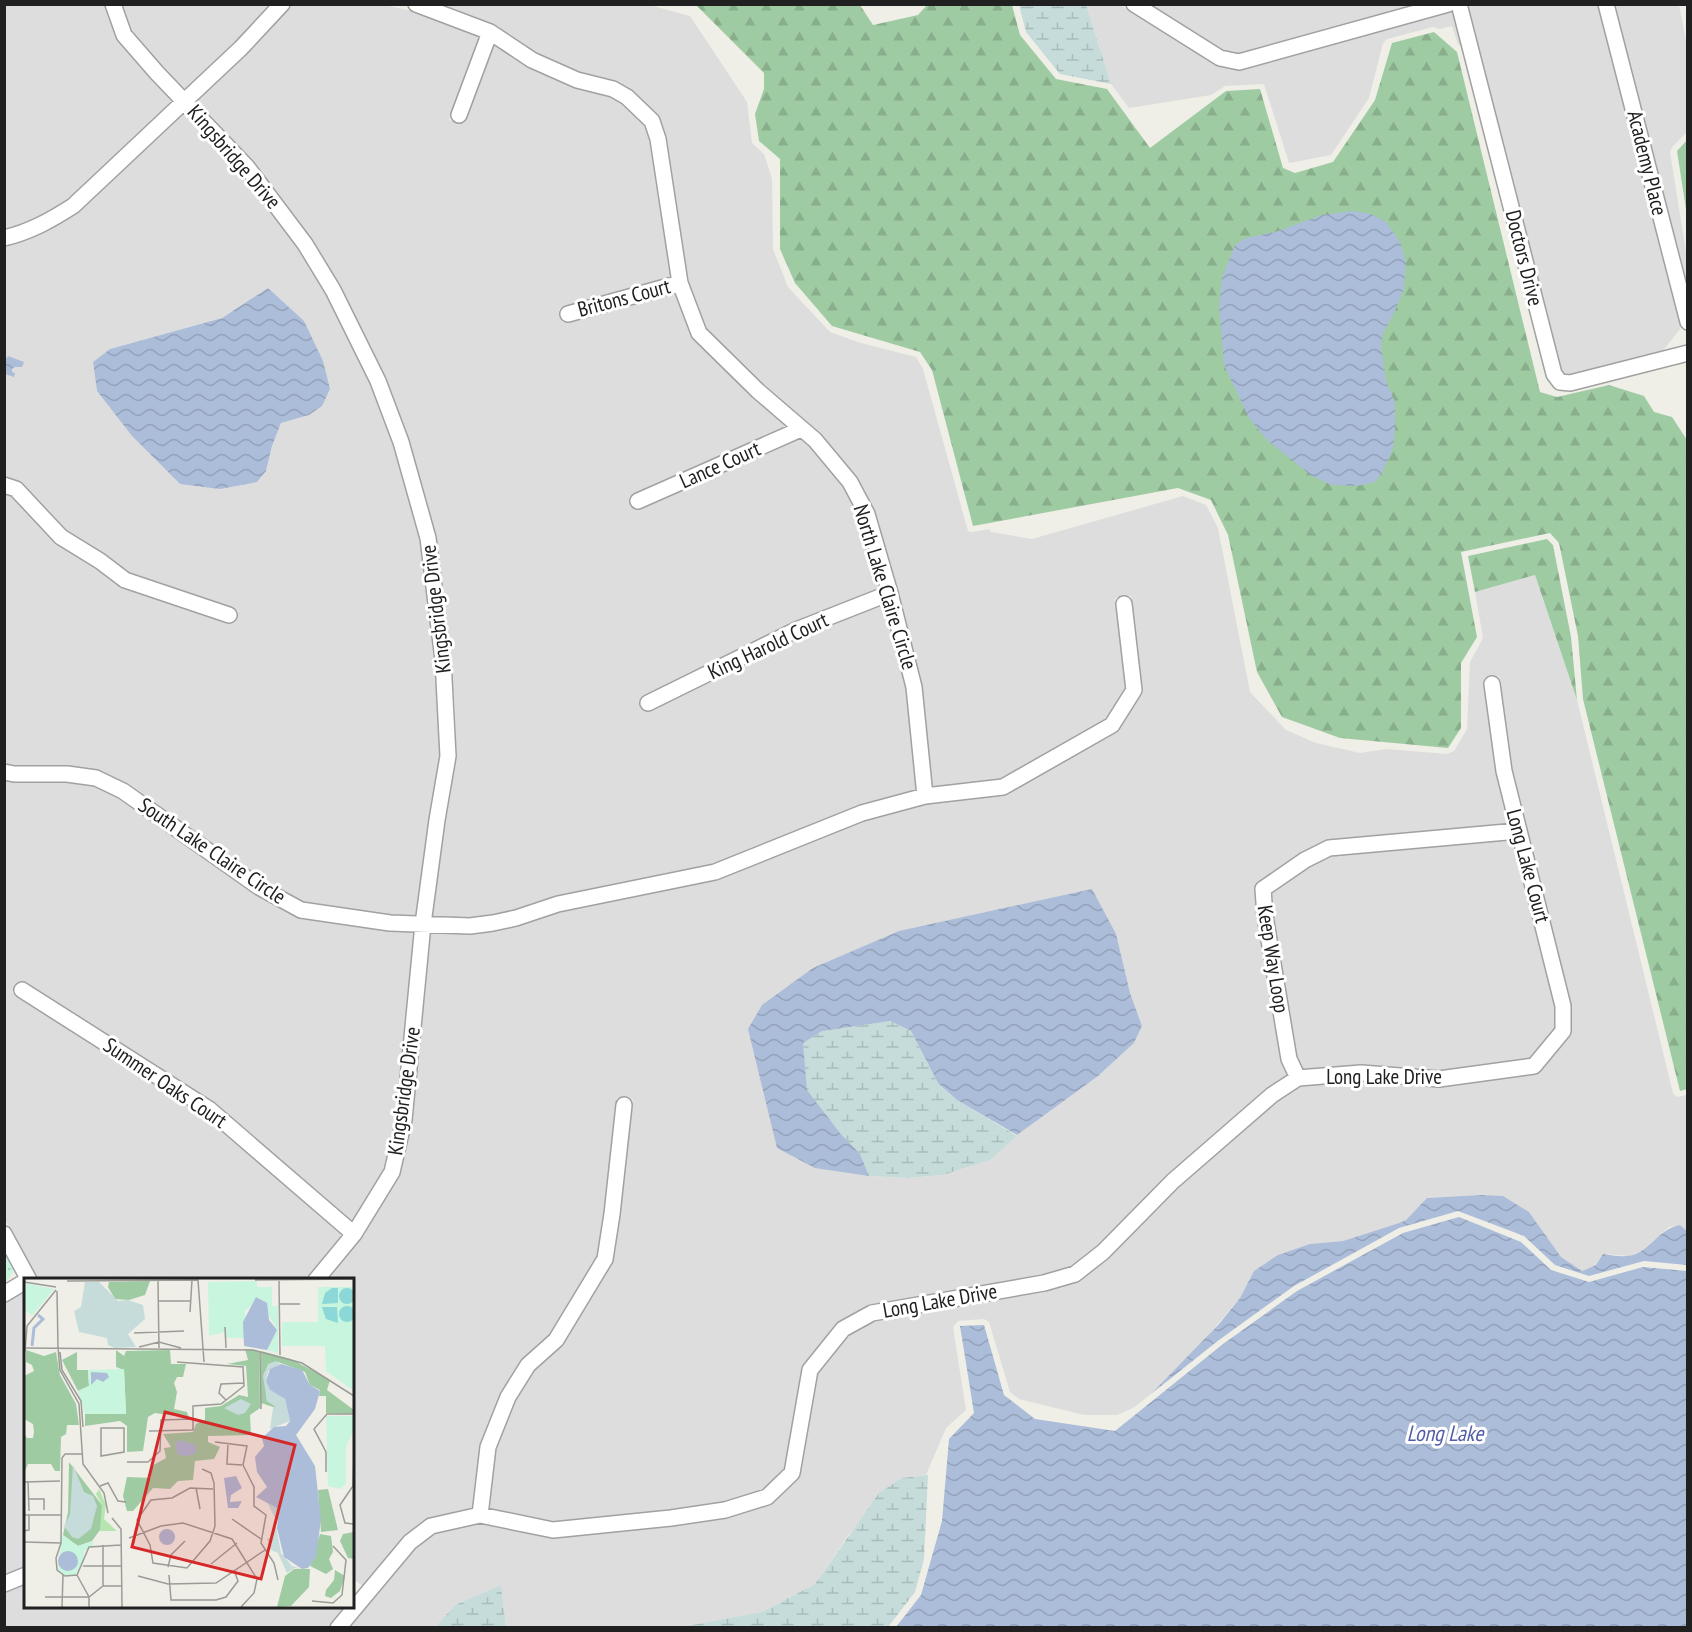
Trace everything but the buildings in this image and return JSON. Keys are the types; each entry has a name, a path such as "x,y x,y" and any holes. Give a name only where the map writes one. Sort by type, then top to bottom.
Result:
{"street":[{"name":"Kingsbridge Drive","path":"113,4 124,35 247,167 310,253 333,290 378,381 401,442 428,538 447,710 448,756 423,924 404,1120 392,1172 354,1234 318,1278"},
{"path":"4,238 18,235 48,222 73,206 241,48 282,4"},
{"name":"North Lake Claire Circle","path":"416,4 490,32 532,60 577,80 613,89 627,97 652,121 658,139 680,283 699,333 815,440 850,482 867,514 914,687 925,796"},
{"path":"1134,4 1220,58 1239,62 1448,4"},
{"name":"Doctors Drive","path":"1459,4 1554,374 1560,382 1570,383 1688,353"},
{"name":"Academy Place","path":"1606,4 1688,322"},
{"path":"459,115 490,32"},
{"name":"Britons Court","path":"568,314 680,283"},
{"name":"Lance Court","path":"638,501 801,429"},
{"path":"4,485 16,489 61,537 100,561 125,580 229,615"},
{"name":"King Harold Court","path":"648,703 796,630 890,593"},
{"path":"423,924 470,926 493,923 558,904 715,872 862,813 925,796 1003,787 1112,725 1134,690 1124,604"},
{"name":"Long Lake Court","path":"1492,684 1504,771 1563,1006 1563,1031 1552,1045"},
{"name":"South Lake Claire Circle","path":"4,772 68,774 96,778 123,791 259,887 301,910 390,923 423,924"},
{"name":"Keep Way Loop","path":"1298,1078 1289,1059 1265,916 1263,889 1305,860 1329,848 1518,831"},
{"name":"Summer Oaks Court","path":"22,990 209,1109 354,1234"},
{"name":"Long Lake Drive","path":"358,1592 410,1542 431,1526 480,1515 553,1530 725,1510 767,1497 792,1473 810,1370 843,1329 872,1313 1044,1283 1075,1274 1102,1252 1173,1181 1272,1095 1298,1078 1361,1073 1438,1079 1534,1066 1552,1045"},
{"path":"480,1515 488,1447 508,1397 528,1365 556,1340 605,1259 624,1105"},
{"path":"4,1234 27,1278"},
{"path":"4,1294 24,1282"},
{"path":"4,1584 24,1576"},
{"name":"Long Lake Drive","path":"338,1628 349,1608"}],"shaded area":[{"path":"295,4 380,4 421,13 480,36 449,120 464,123 494,43 528,67 573,86 609,95 622,103 645,125 651,141 672,278 559,309 562,322 675,292 693,338 788,427 629,497 634,509 800,437 810,445 843,486 859,517 881,589 793,624 638,701 645,712 799,636 885,603 907,689 916,791 712,866 556,897 492,916 470,919 432,917 456,757 455,709 436,537 409,440 385,378 340,286 311,240 254,163 196,100"},
{"path":"646,4 690,16 747,102 752,143 764,154 772,179 773,249 788,287 830,332 861,343 916,357 923,369 968,531 989,529 991,532 1032,539 1183,496 1206,505 1218,528 1250,692 1286,730 1316,743 1360,753 1386,749 1447,754 1454,751 1467,729 1470,662 1483,638 1475,592 1535,575 1577,700 1673,1093 1677,1097 1687,1095 1687,1231 1680,1225 1669,1227 1641,1251 1629,1256 1603,1254 1596,1265 1582,1271 1561,1258 1529,1212 1480,1195 1427,1198 1406,1220 1399,1223 1343,1241 1310,1244 1254,1271 1240,1298 1191,1355 1151,1394 1133,1408 1117,1415 1084,1415 1019,1399 1010,1392 989,1322 984,1319 958,1321 953,1327 966,1410 946,1428 926,1475 902,1478 850,1533 815,1584 762,1612 682,1628 506,1627 501,1585 455,1605 435,1627 348,1627 416,1547 434,1532 479,1523 554,1537 726,1517 799,1474 817,1373 848,1334 874,1320 1045,1290 1179,1185 1277,1100 1301,1085 1540,1070 1571,1031 1571,1004 1511,769 1499,676 1484,678 1496,772 1509,825 1329,841 1258,883 1255,890 1257,918 1281,1061 1288,1076 1168,1176 1097,1247 1071,1268 837,1325 804,1367 784,1470 763,1491 724,1503 554,1523 488,1510 496,1449 515,1400 535,1369 563,1343 589,1303 612,1260 620,1214 633,1099 617,1098 605,1213 597,1257 550,1336 522,1362 500,1395 480,1447 473,1509 429,1519 364,1587 354,1580 354,1278 327,1278 365,1234 363,1233 399,1175 412,1120 430,931 560,911 716,879 865,820 926,803 1004,794 1118,728 1142,689 1131,596 1115,598 1126,689 1106,720 1001,780 932,789 922,685 900,596 874,511 856,478 822,435 764,386 706,330 688,281 666,138 659,118 633,92 580,73 537,54 499,29 500,27 439,5","holes":["899,931 1130,993 1142,1026 1134,1043 1098,1076 1026,1127 990,1160 943,1175 908,1178 865,1176"]},
{"path":"1474,4 1598,5 1681,328 1661,353 1570,376 1565,376 1561,370 1467,6"},
{"path":"4,5 105,5 117,37 151,78 175,101 68,201 45,216 4,231"},
{"path":"121,5 272,5 186,90 163,69 131,31"},
{"path":"1086,5 1120,5 1215,64 1228,68 1252,67 1452,11 1462,47 1458,44 1452,26 1440,29 1433,27 1387,39 1383,43 1369,98 1331,155 1289,163 1264,84 1225,86 1211,95 1129,108 1111,84"},
{"path":"1148,5 1423,5 1239,55 1224,52"},
{"path":"1614,5 1679,5 1687,46 1687,132 1670,152 1687,258 1687,290"},
{"path":"185,111 241,172 298,248 326,293 371,384 394,445 421,540 439,711 441,756 429,819 416,917 391,916 305,903 264,881 127,784 98,771 15,767 5,764 5,493 11,495 56,543 122,586 232,624 239,611 130,573 66,532 5,478 4,245 20,242 53,227 79,211","holes":["269,288 309,415 281,423 266,471 180,484 132,436 97,391 93,362 110,349 222,318"]},
{"path":"4,779 66,781 93,785 119,796 254,892 297,916 388,930 414,931 396,1119 385,1170 352,1223 214,1103 21,981 12,992 204,1114 344,1235 307,1278 38,1278 5,1220"},
{"path":"1512,838 1556,1007 1555,1029 1530,1060 1439,1072 1303,1071 1297,1057 1271,892 1331,854"},
{"path":"24,1290 24,1567 4,1576 4,1302"},
{"path":"24,1583 24,1608 346,1608 328,1627 5,1628 4,1591"}],"green space":[{"path":"696,5 860,5 873,25 918,15 927,5 1012,5 1020,35 1056,79 1107,89 1150,148 1226,91 1260,89 1283,168 1295,173 1333,162 1375,100 1392,43 1434,32 1457,52 1540,392 1557,397 1609,385 1644,396 1654,412 1672,417 1687,440 1687,1089 1680,1091 1583,699 1578,636 1559,543 1550,533 1461,552 1477,637 1461,663 1461,728 1448,748 1340,738 1282,717 1257,672 1228,535 1211,500 1178,488 973,526 932,370 920,352 832,326 795,283 780,249 780,159 759,141 755,114 764,89 764,73"},
{"path":"1019,5 1086,5 1111,84 1060,74 1026,32"},
{"path":"1687,140 1687,216 1677,151"},
{"path":"1547,539 1553,545 1571,637 1577,700 1535,575 1475,592 1468,556"},
{"path":"890,1021 911,1031 938,1083 957,1100 1017,1136 990,1160 943,1175 908,1178 869,1176 860,1154 840,1133 807,1090 803,1043 822,1031"},
{"path":"5,1248 13,1270 5,1283"},
{"path":"928,1475 924,1559 915,1592 888,1627 682,1627 762,1612 815,1584 879,1493 902,1478"},
{"path":"501,1585 506,1627 435,1627 455,1605"}],"water":[{"path":"1352,211 1371,214 1386,222 1400,242 1406,262 1404,288 1383,333 1381,345 1386,381 1395,402 1393,448 1382,473 1375,482 1357,486 1332,485 1312,476 1268,441 1249,418 1224,365 1219,306 1222,278 1235,245 1246,238 1275,232 1322,215"},
{"path":"268,288 304,321 323,361 330,389 322,406 309,415 281,423 266,471 257,482 220,489 180,484 132,436 97,391 93,362 110,349 222,318"},
{"path":"8,356 24,362 22,367 12,369 15,373 14,377 5,374 5,360"},
{"path":"1092,889 1116,934 1130,993 1142,1026 1134,1043 1098,1076 1017,1135 957,1100 938,1083 911,1031 890,1021 822,1031 803,1043 807,1090 840,1133 860,1154 869,1176 815,1168 777,1148 748,1029 762,1005 813,968 899,931"},
{"path":"1503,1196 1529,1212 1561,1257 1582,1271 1596,1265 1603,1254 1634,1255 1665,1231 1680,1225 1687,1231 1687,1265 1644,1261 1589,1276 1555,1265 1524,1236 1458,1211 1399,1228 1294,1286 1219,1340 1151,1394 1219,1324 1240,1298 1254,1271 1278,1255 1310,1244 1343,1241 1399,1223 1406,1220 1427,1198"},
{"name":"Long Lake","path":"1459,1217 1521,1242 1551,1270 1589,1282 1643,1267 1687,1271 1687,1627 896,1627 921,1595 942,1521 949,1439 974,1413 960,1326 984,1325 1004,1395 1035,1419 1115,1431 1223,1344 1297,1291 1403,1233"}]}
